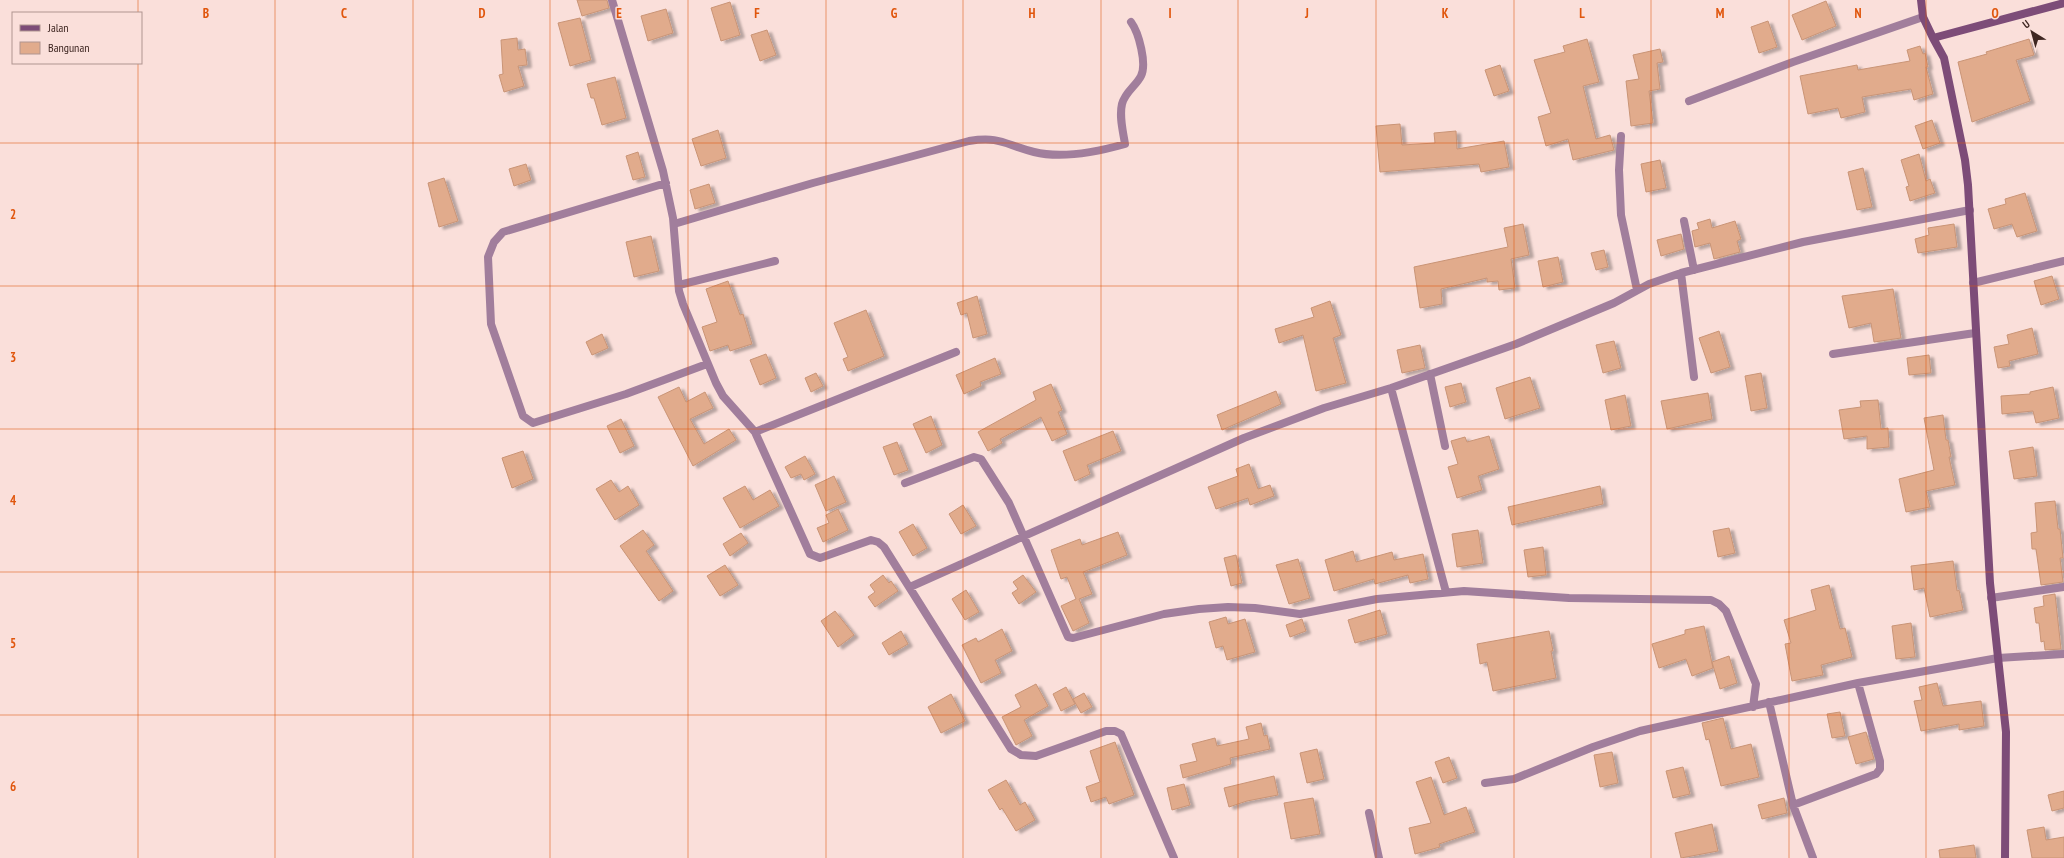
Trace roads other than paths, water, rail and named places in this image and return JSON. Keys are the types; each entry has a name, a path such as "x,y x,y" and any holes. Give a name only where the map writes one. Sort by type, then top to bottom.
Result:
{"street":[{"path":"612,0 666,183 674,224 679,284 683,304 707,364 723,396 755,432 811,555 820,558 857,544 875,541 884,547 890,554 1011,749 1017,754 1036,756 1106,732 1115,731 1121,734 1174,858"},
{"path":"1921,0 1923,17 1944,58 1965,160 1970,210 1975,333 1991,598 2006,740 2005,858"},
{"path":"1933,38 2064,3"},
{"path":"1689,101 1793,62 1923,17"},
{"path":"674,224 813,183 969,141 986,138 1034,152 1055,155 1098,151 1125,144 1121,120 1122,104 1140,77 1143,68 1138,32 1131,22"},
{"path":"1622,136 1618,170 1620,215 1637,290"},
{"path":"666,183 503,232 494,242 488,258 492,324 523,416 533,423 626,394 707,364"},
{"path":"910,587 1244,438 1324,408 1392,388 1567,323 1614,303 1649,284 1681,273 1803,242 1970,210"},
{"path":"1684,221 1694,270"},
{"path":"679,284 775,261"},
{"path":"1973,283 2064,261"},
{"path":"1681,273 1694,377"},
{"path":"1833,354 1975,333"},
{"path":"755,432 956,352"},
{"path":"1430,374 1446,446"},
{"path":"1392,388 1446,592"},
{"path":"905,483 974,457 978,457 990,470 1005,496 1025,537 1066,635 1073,638 1164,614 1200,609 1228,607 1255,608 1300,614 1383,598 1464,590 1569,598 1710,600 1719,604 1726,611 1756,684 1753,707"},
{"path":"1991,598 2064,588"},
{"path":"1485,783 1514,779 1593,747 1640,731 1753,707 1769,702 1858,683 1998,658 2064,654"},
{"path":"1793,805 1876,774 1880,769 1880,761 1858,683"},
{"path":"1769,702 1793,805 1813,858"},
{"path":"1369,813 1379,858"}]}
